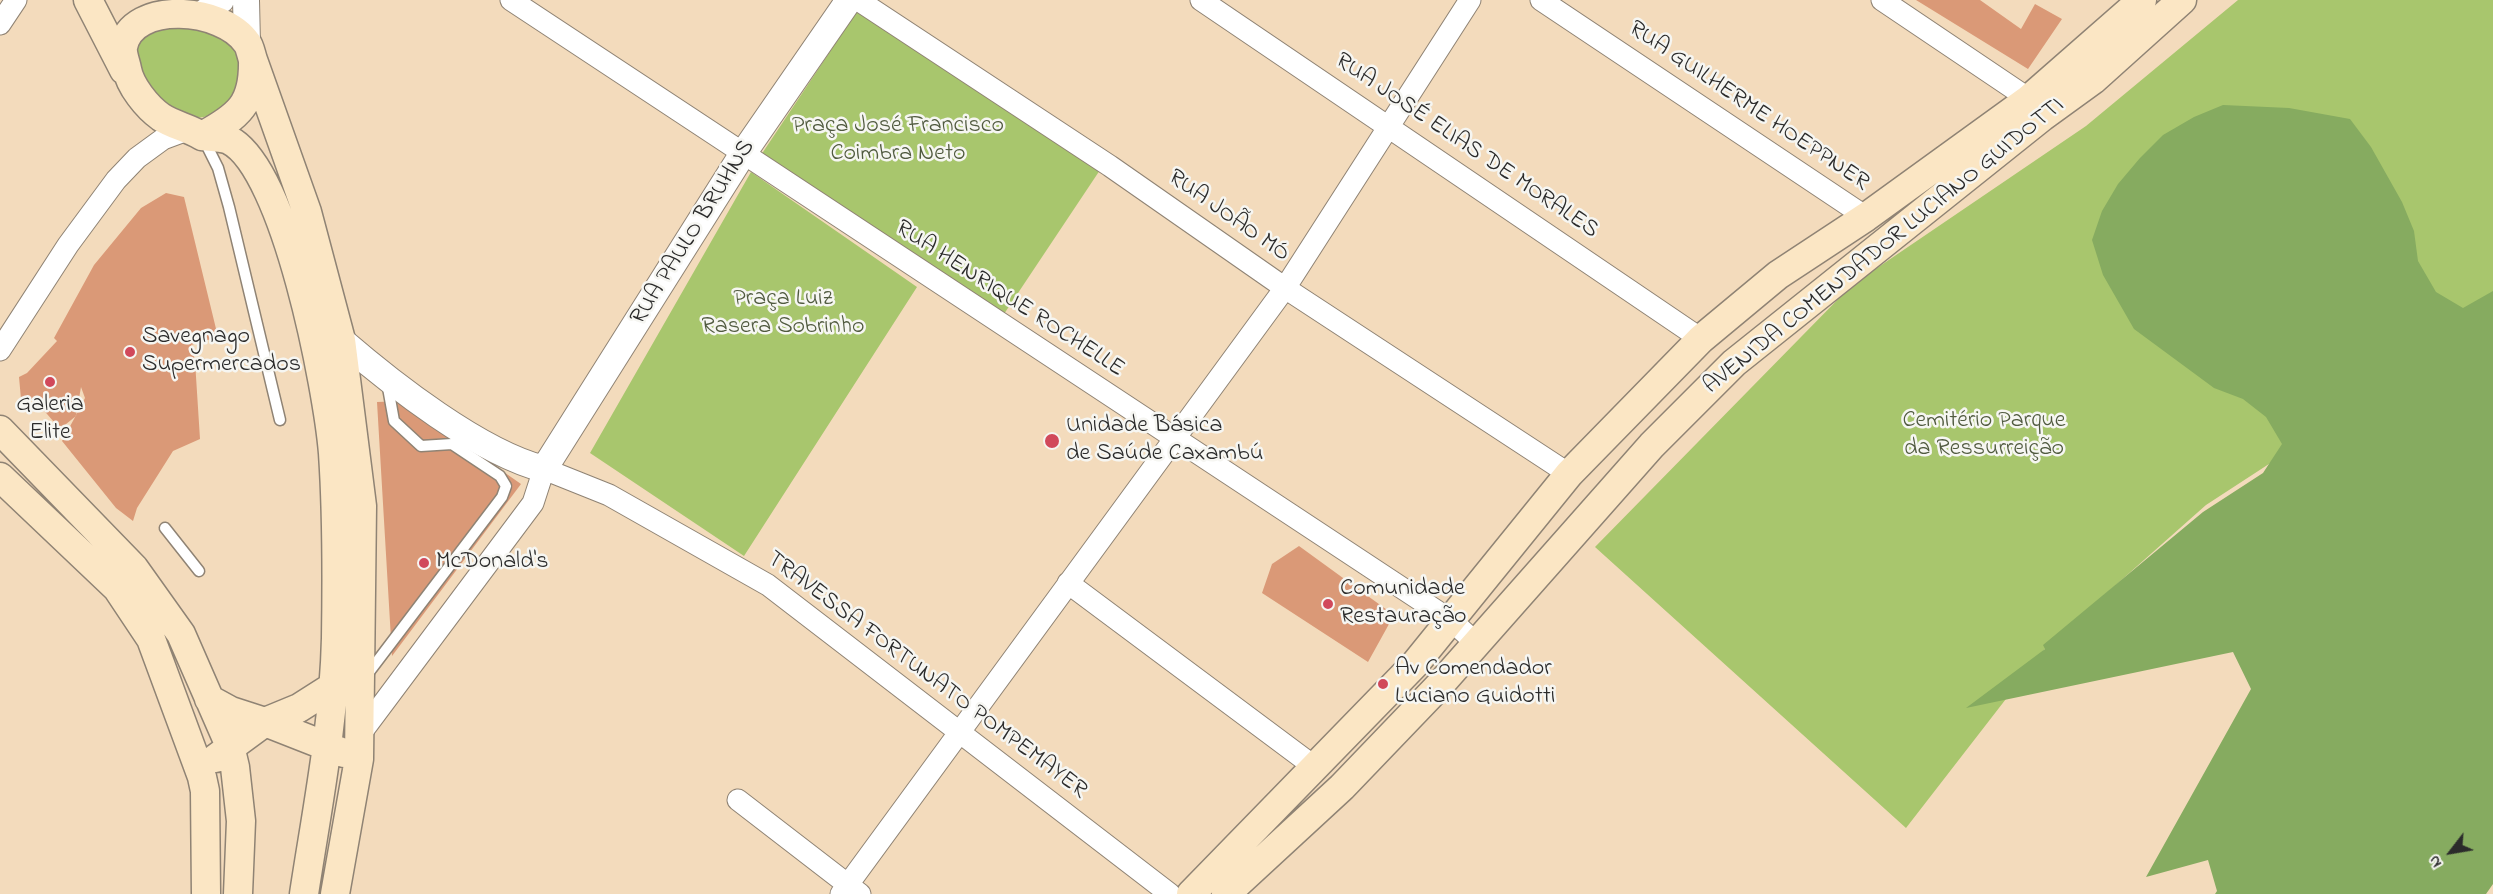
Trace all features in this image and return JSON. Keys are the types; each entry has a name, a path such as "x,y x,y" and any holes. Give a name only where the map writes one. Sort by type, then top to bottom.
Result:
{"main road":[{"path":"88,0 129,78 143,99 161,117 196,132 229,140 258,174 281,218 316,346 333,452 336,640 359,748 335,894"},
{"name":"AVENIDA COMENDADOR LUCIANO GUIDOTTI","path":"1226,894 1342,787 1478,645 1652,445 1734,363 2036,108 2142,0"},
{"name":"AVENIDA COMENDADOR LUCIANO GUIDOTTI","path":"1191,894 1415,664 1569,474 1701,339 1778,275 2036,108 2092,80 2182,0"},
{"path":"129,78 123,48 129,31 144,18 194,6 230,27 250,51 307,212 341,340 362,506 346,686 327,745 304,894"},
{"path":"196,132 230,121 242,110 250,93 250,51"},
{"path":"0,430 134,568 174,624 230,746 235,767 241,821 238,894"},
{"path":"0,454 62,508 80,512"},
{"path":"0,477 117,588 151,639 202,777 216,890"},
{"path":"202,777 216,758 266,722 346,686"},
{"path":"209,699 231,711 327,745 359,748"}],"street":[{"path":"0,24 16,0"},
{"path":"246,0 250,51"},
{"name":"RUA HENRIQUE ROCHELLE","path":"511,0 1174,440 1452,621 1478,645"},
{"name":"RUA PAULO BRUHNS","path":"544,469 742,154 849,0"},
{"name":"RUA JOÃO MÓ","path":"858,0 1110,166 1285,288 1569,474"},
{"name":"RUA JOSÉ ELIAS DE MORALES","path":"1201,0 1701,339"},
{"path":"738,800 849,891 1068,583 1285,288 1470,0"},
{"name":"RUA GUILHERME HOEPPNER","path":"1540,0 1866,217"},
{"path":"1882,0 2036,108"},
{"path":"0,350 68,245 116,180 137,158 163,139 196,132"},
{"path":"341,340 386,377 493,450 544,469 533,503 359,748"},
{"name":"TRAVESSA FORTUNATO POMPEMAYER","path":"544,469 609,495 768,585 961,731 1170,894"},
{"path":"1068,583 1316,768"}],"lane":[{"path":"196,132 218,168 280,420"},
{"path":"346,686 502,497 506,486 500,476 452,444 422,446 394,422 386,377"},
{"path":"165,528 199,571"}],"green space":[{"name":"Cemitério Parque da Ressurreição","path":"2238,0 2493,0 2493,318 2206,505 2047,646 1906,828 1595,547 1852,285 2086,126"},
{"name":"Praça José Francisco Coimbra Neto","path":"859,8 1100,170 1002,317 761,155"},
{"path":"205,23 238,50 241,92 220,111 205,117 191,117 179,113 168,105 149,84 133,60 142,26"},
{"path":"2223,105 2289,108 2350,119 2371,147 2402,202 2414,231 2418,261 2436,292 2463,308 2493,291 2493,884 2486,894 2215,894 2217,891 2208,860 2146,877 2251,689 2233,652 1966,708 2045,649 2043,645 2203,512 2263,473 2282,444 2266,417 2243,399 2214,388 2134,329 2103,275 2092,240 2102,211 2118,184 2140,158 2163,135 2194,117"},
{"name":"Praça Luiz Rasera Sobrinho","path":"751,172 917,287 744,556 590,453"}],"building":[{"path":"1916,0 1980,0 2021,29 2035,4 2062,19 2028,69"},
{"name":"Savegnago Supermercados","path":"166,193 184,197 218,337 191,345 195,361 200,439 173,451 137,508 133,521 116,508 62,441 75,417 60,429 34,399 21,399 19,377 27,373 57,341 54,338 94,265 141,208","holes":["81,387 85,398 76,415"]},
{"name":"McDonald's","path":"402,401 521,484 392,656 377,402"},
{"name":"Comunidade Restauração","path":"1299,546 1394,615 1368,662 1262,593 1272,564"}],"place":[{"name":"Savegnago Supermercados","path":"130,352"},
{"name":"Galeria Elite","path":"50,382"},
{"name":"Unidade Básica de Saúde Caxambú","path":"1052,441"},
{"name":"McDonald's","path":"424,563"},
{"name":"Comunidade Restauração","path":"1328,604"},
{"name":"Av Comendador Luciano Guidotti","path":"1383,684"}]}
